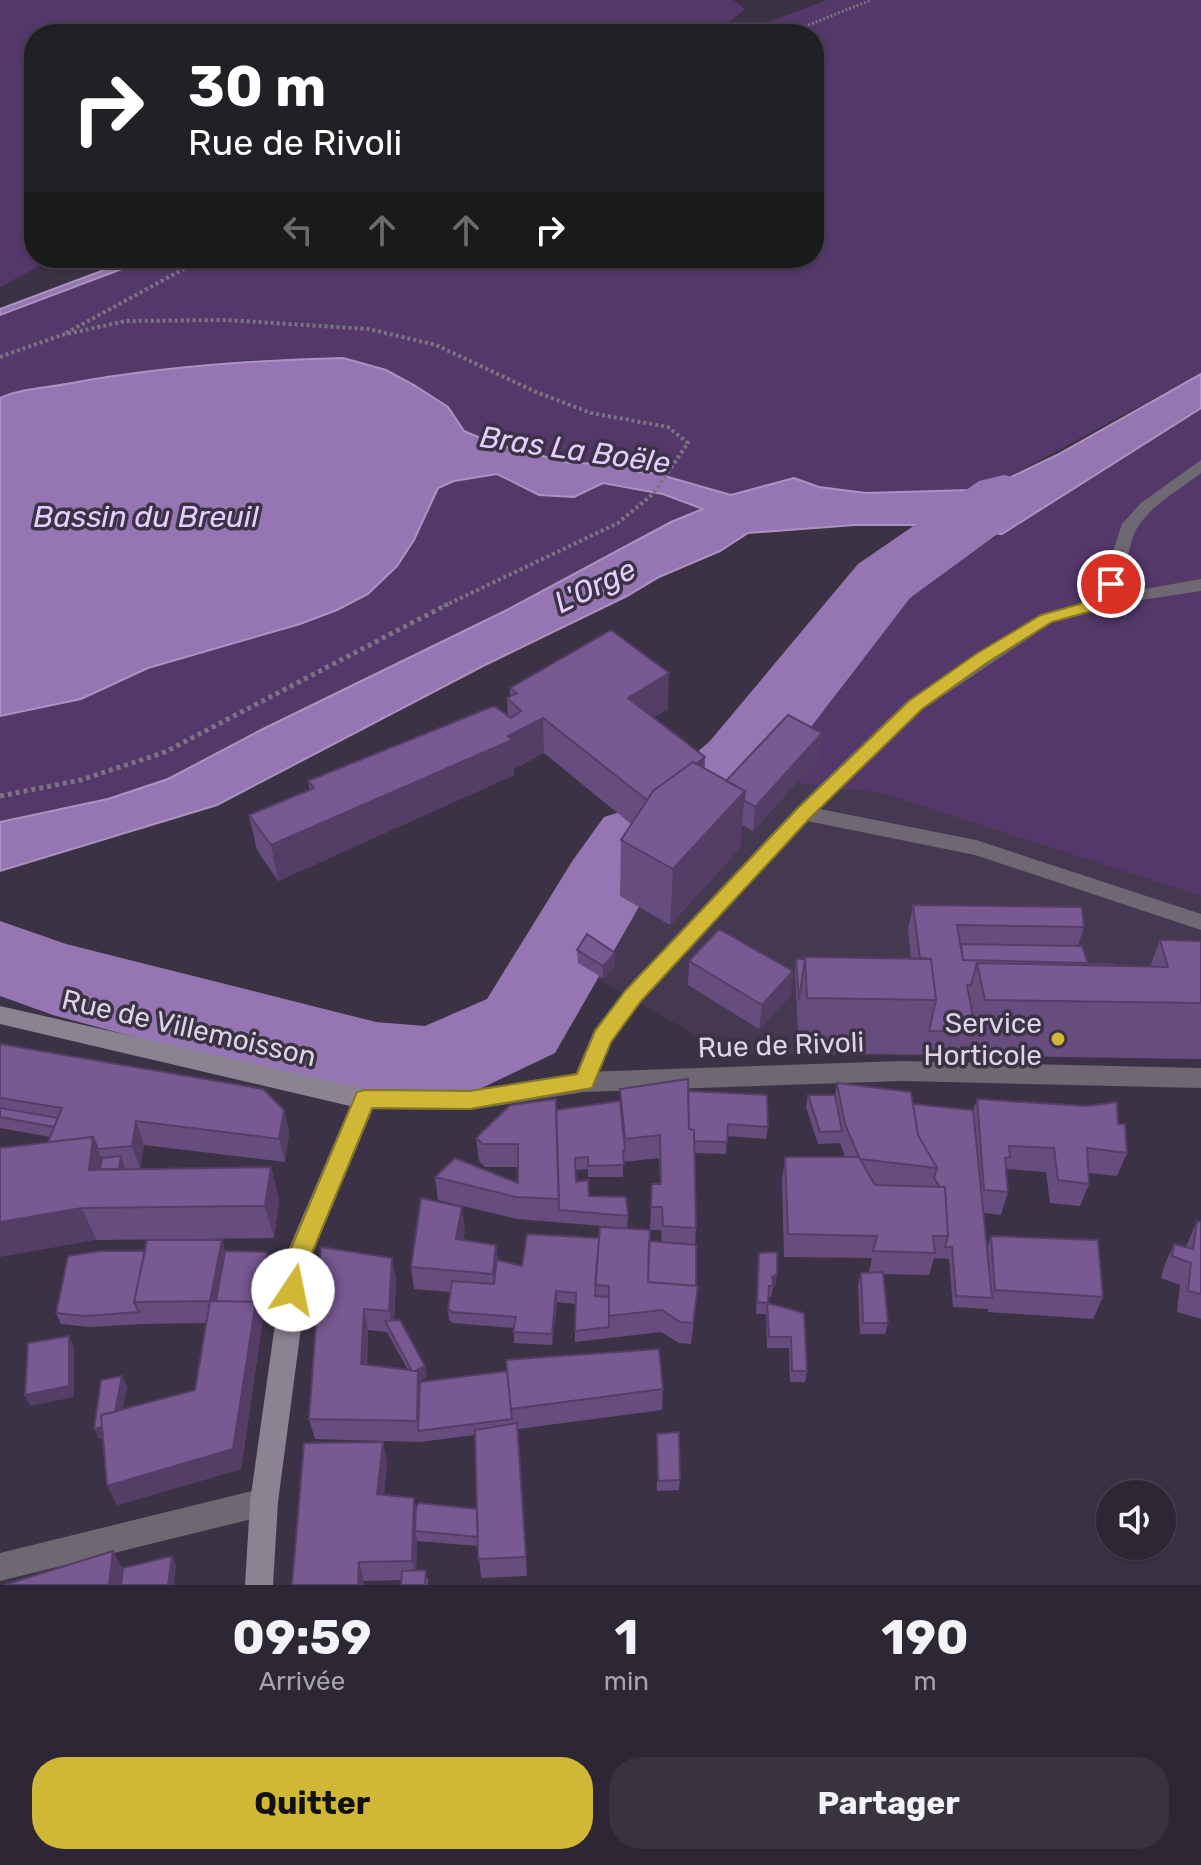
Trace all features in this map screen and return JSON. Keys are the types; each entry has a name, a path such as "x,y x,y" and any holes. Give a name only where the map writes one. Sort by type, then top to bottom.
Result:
{"street":[{"path":"1086,607 1111,584 1128,528 1147,507 1201,465"},
{"path":"584,1082 602,1037 633,996 803,813 915,705 1047,618 1127,596 1201,585"},
{"path":"803,813 976,848 1201,922"},
{"name":"Rue de Villemoisson","path":"0,1015 365,1099"},
{"name":"Rue de Rivoli","path":"365,1099 470,1100 584,1082 902,1071 1201,1078"},
{"path":"259,1585 264,1502 297,1260 365,1099"},
{"path":"0,1567 264,1502"}],"path":[{"path":"811,24 871,0"},
{"path":"62,335 119,301 185,268"},
{"path":"0,357 62,335 126,321 226,320 368,329 436,345 536,392 591,413 668,427 688,443 653,494 618,523 492,581 165,752 81,780 0,796"}],"shaded area":[{"path":"0,0 733,0 745,9 726,24 24,24 24,268 36,268 0,287"},
{"path":"827,0 1201,0 1201,373 990,487 866,493 819,487 794,478 731,495 654,473 637,472 618,464 569,463 490,442 464,431 447,407 386,370 343,358 251,360 175,367 0,398 0,315 125,268 824,268 824,24 763,24"},
{"path":"1201,374 1201,1059 728,1054 569,962 641,851 745,767 895,595 912,585 970,490 991,488 1057,455"},
{"path":"1201,408 1201,896 882,793 789,782 745,767 895,595 1002,534"},
{"path":"497,474 539,495 574,497 603,483 663,494 704,508 168,779 108,799 0,822 0,716 81,699 148,668 300,624 337,610 368,594 397,566 414,540 438,488 454,481"}],"water":[{"path":"109,268 125,268 0,315 0,309"},
{"name":"Bassin du Breuil","path":"343,358 386,370 414,385 448,407 464,431 490,442 569,463 618,464 637,472 654,473 731,495 794,478 819,487 866,493 990,487 1057,455 1201,374 1201,408 1002,534 934,529 928,525 855,525 748,533 720,551 659,577 217,805 0,871 0,822 108,799 168,779 507,610 671,522 703,509 663,494 603,483 574,497 539,495 497,474 454,481 438,488 414,540 397,566 368,594 300,624 148,668 81,699 0,716 0,398 32,389 169,369"}],"building":[{"path":"611,630 669,673 628,698 705,757 653,791 647,800 543,718 508,736 512,740 271,845 249,815 314,788 308,781 494,706 511,718 521,711 507,698 517,693 510,688"},
{"path":"788,715 822,733 755,807 744,800 745,791 726,781"},
{"path":"693,762 745,791 673,869 621,840 653,791"},
{"path":"913,905 1082,907 1084,927 957,925 963,960 1116,966 977,963 971,985 967,985 976,1032 929,1031 936,1000 931,959 920,958"},
{"path":"719,929 793,971 762,1005 689,961"},
{"path":"587,934 615,953 603,966 577,950"},
{"path":"1160,940 1201,941 1201,1003 985,1000 977,963 1168,967"},
{"path":"961,944 1082,946 1088,963 963,960"},
{"path":"805,957 931,959 936,1000 807,998"},
{"path":"796,959 805,959 799,1000"},
{"path":"0,1044 263,1089 284,1110 279,1139 136,1121 132,1146 98,1149 93,1137 48,1142 62,1108 0,1098"},
{"path":"688,1079 689,1129 694,1130 696,1228 663,1226 662,1207 651,1207 652,1184 661,1184 660,1135 625,1139 620,1089"},
{"path":"837,1083 911,1092 918,1135 937,1168 860,1159 875,1185 945,1187 948,1236 933,1236 935,1253 873,1251 877,1236 788,1234 785,1157 859,1157 845,1124"},
{"path":"688,1091 767,1095 768,1127 728,1124 727,1142 694,1141 694,1130 689,1129"},
{"path":"808,1095 835,1095 842,1131 820,1132"},
{"path":"556,1099 559,1199 516,1197 435,1177 455,1158 518,1183 518,1144 483,1144 476,1138 510,1105"},
{"path":"977,1099 1086,1106 1117,1102 1118,1124 1125,1124 1127,1153 1087,1148 1089,1184 1058,1180 1054,1148 1009,1146 1010,1157 1005,1158 1008,1192 984,1190"},
{"path":"620,1101 624,1165 588,1166 588,1157 575,1158 576,1182 588,1180 589,1196 626,1197 628,1216 559,1210 556,1110"},
{"path":"913,1104 973,1110 992,1298 956,1296 952,1247 945,1247 948,1236 945,1187 940,1187 934,1178 937,1168 918,1135"},
{"path":"0,1108 58,1118 54,1127 0,1117"},
{"path":"93,1137 89,1170 271,1167 265,1206 82,1208 0,1222 0,1148"},
{"path":"121,1156 119,1169 100,1169 102,1158"},
{"path":"421,1198 462,1207 456,1239 496,1245 493,1274 411,1267"},
{"path":"1197,1221 1201,1222 1201,1294 1188,1291 1191,1263 1172,1256 1174,1244 1193,1249"},
{"path":"600,1227 650,1230 648,1282 698,1286 693,1323 680,1322 662,1310 609,1316 609,1286 595,1285"},
{"path":"527,1234 599,1238 595,1296 609,1297 609,1327 575,1331 576,1293 556,1291 552,1334 513,1332 516,1317 452,1312 448,1309 452,1281 494,1284 497,1260 522,1266"},
{"path":"991,1236 1098,1240 1103,1297 995,1290"},
{"path":"147,1240 222,1240 210,1301 134,1302"},
{"path":"649,1241 696,1245 696,1286 648,1282"},
{"path":"321,1247 392,1258 389,1311 364,1309 361,1364 418,1371 417,1421 309,1419 317,1309 315,1296"},
{"path":"100,1251 145,1251 134,1302 139,1312 85,1316 56,1313 68,1256"},
{"path":"225,1251 267,1252 259,1312 256,1302 216,1301"},
{"path":"777,1252 777,1274 772,1277 773,1285 769,1286 768,1303 804,1313 807,1371 792,1371 791,1337 769,1337 767,1303 757,1302 759,1253"},
{"path":"883,1272 888,1323 863,1323 861,1273"},
{"path":"210,1301 256,1302 233,1449 107,1486 101,1415 195,1390"},
{"path":"400,1320 425,1366 415,1371 412,1371 385,1321"},
{"path":"69,1336 69,1386 25,1395 28,1343"},
{"path":"659,1349 663,1389 511,1409 506,1360"},
{"path":"507,1371 512,1419 418,1431 420,1382"},
{"path":"122,1376 115,1412 101,1415 102,1427 94,1429 101,1380"},
{"path":"517,1423 526,1557 478,1559 475,1430"},
{"path":"679,1432 680,1480 658,1481 657,1434"},
{"path":"383,1442 377,1494 414,1498 412,1561 359,1562 358,1585 292,1585 304,1443"},
{"path":"419,1503 477,1509 478,1537 415,1531 416,1507"},
{"path":"113,1551 109,1585 4,1585"},
{"path":"172,1556 168,1585 121,1585 123,1568"},
{"path":"426,1570 425,1585 401,1585 402,1571"}],"waterway":[{"path":"0,957 53,978 376,1062 431,1067 521,1026 604,884 634,840 651,842 739,762 884,581 1004,496"}],"place":[{"name":"Service Horticole","path":"1058,1039"}],"route":[{"path":"293,1290 297,1260 365,1099 470,1100 584,1082 602,1037 633,996 803,813 915,705 1047,618 1086,607 1111,584"}],"water label":[{"name":"Bras La Boële","path":"575,450"},
{"name":"L'Orge","path":"595,586"}]}
